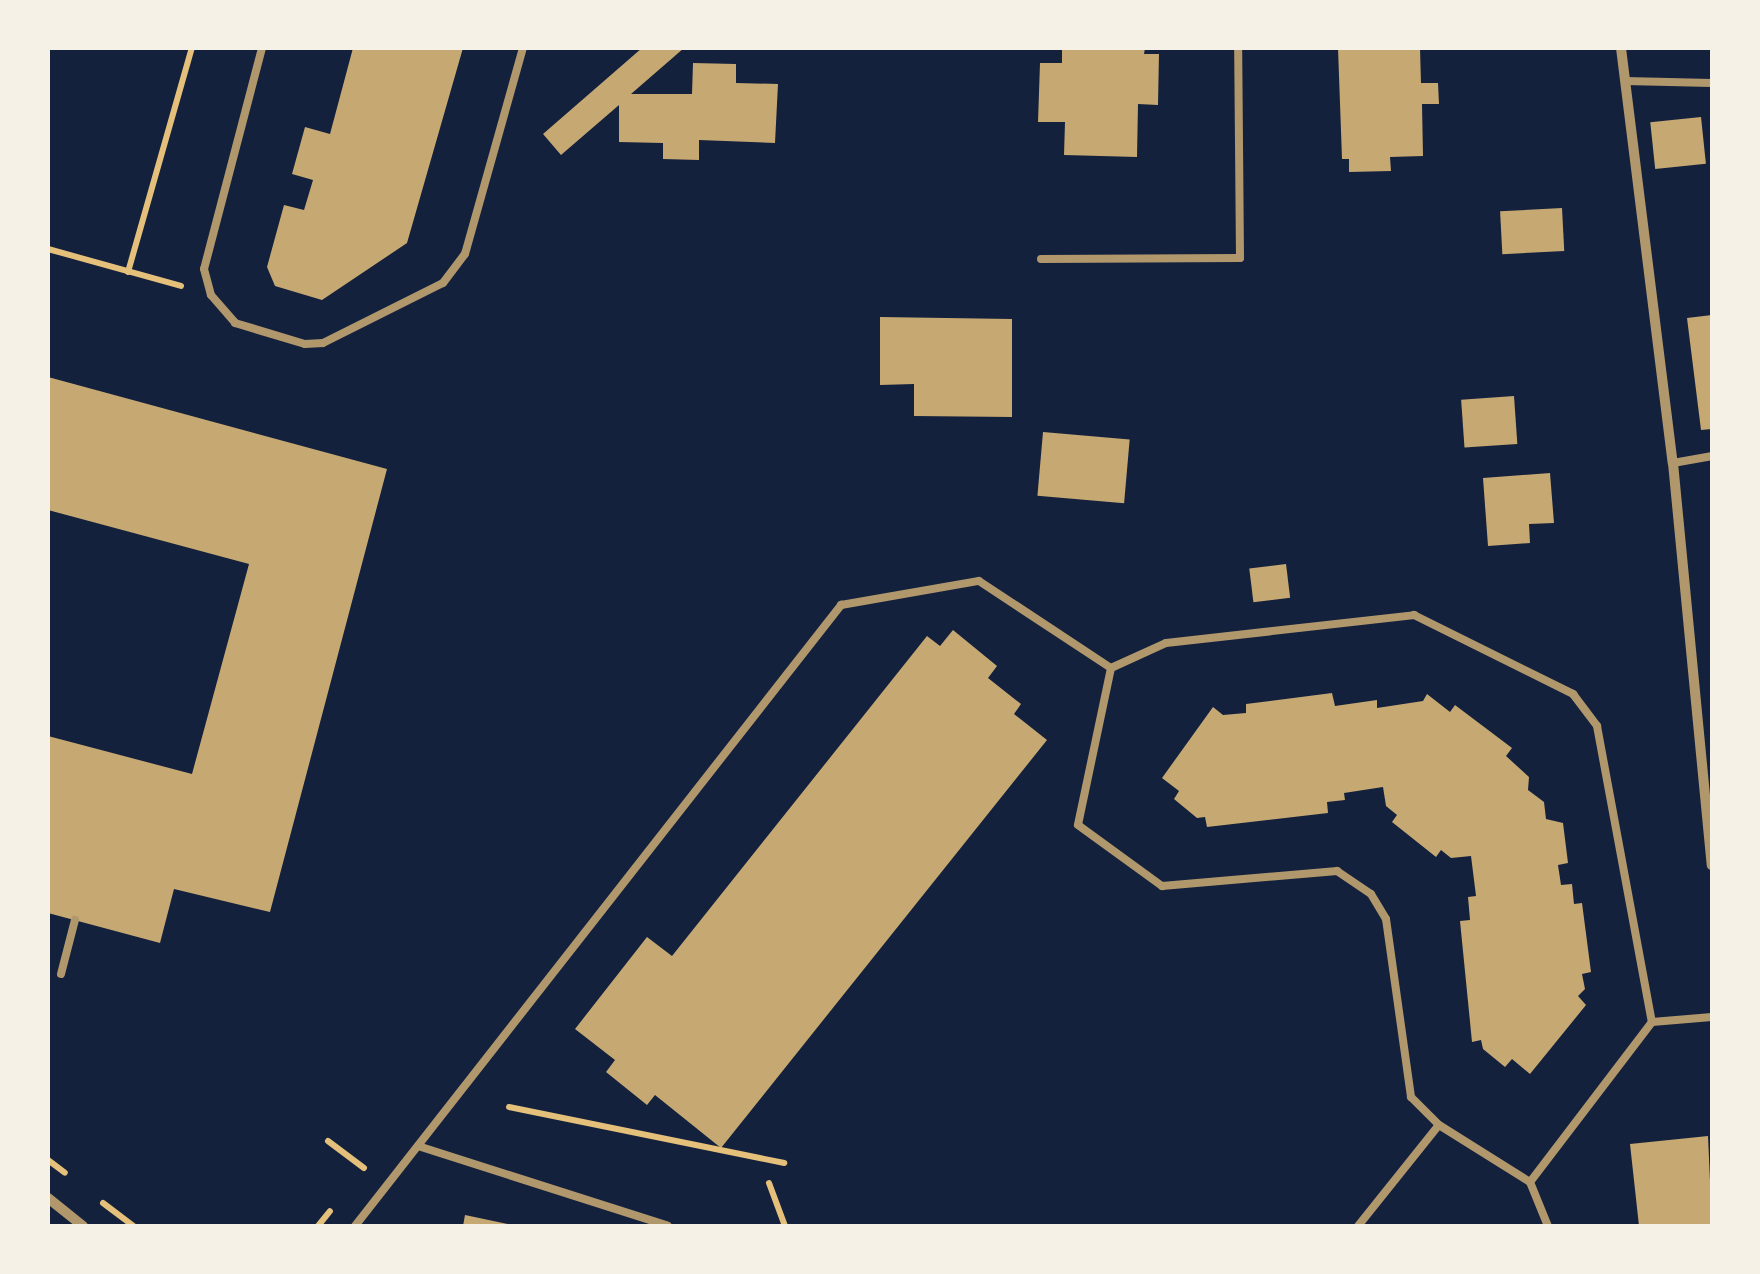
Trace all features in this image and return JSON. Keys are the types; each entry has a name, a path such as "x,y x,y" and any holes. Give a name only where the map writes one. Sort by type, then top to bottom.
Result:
{"street":[{"path":"1621,48 1673,463 1712,865"},
{"path":"48,1198 83,1226"}],"lane":[{"path":"262,48 204,270 211,294 234,323 305,344 323,343 443,283 465,254 522,52"},
{"path":"1041,259 1240,258 1238,48"},
{"path":"1625,81 1712,83"},
{"path":"1673,463 1712,456"},
{"path":"355,1226 841,605 978,581 1111,668"},
{"path":"1111,668 1166,644 1414,615 1572,694 1597,726 1652,1022 1530,1182"},
{"path":"1111,668 1078,825 1162,886 1337,871 1371,894 1386,919 1411,1097 1439,1125 1530,1182 1548,1226"},
{"path":"61,974 74,920"},
{"path":"1652,1022 1712,1017"},
{"path":"1358,1226 1439,1125"},
{"path":"418,1146 668,1226"}],"path":[{"path":"128,272 192,48"},
{"path":"48,248 211,294"},
{"path":"510,1106 784,1163"},
{"path":"328,1141 364,1168"},
{"path":"770,1183 785,1226"}],"building":[{"path":"353,48 463,48 407,243 322,300 275,286 267,267 284,205 304,210 313,180 292,174 305,127 330,134"},
{"path":"642,48 684,48 631,94 692,94 693,63 736,64 736,83 778,84 775,143 699,140 699,160 663,159 663,143 619,142 619,105 561,155 543,134"},
{"path":"1062,48 1145,48 1144,54 1159,54 1158,105 1138,104 1137,157 1064,155 1065,122 1038,122 1040,63 1062,63"},
{"path":"1338,48 1420,48 1421,83 1438,83 1439,104 1422,104 1423,156 1390,157 1391,171 1349,172 1349,159 1342,159"},
{"path":"1701,117 1706,164 1655,169 1650,122"},
{"path":"1562,208 1564,251 1502,254 1500,211"},
{"path":"1712,315 1712,429 1701,430 1687,318"},
{"path":"880,317 1012,319 1012,417 914,416 914,384 880,385"},
{"path":"48,377 387,469 270,912 174,889 160,943 48,913 48,736 192,774 249,564 48,510"},
{"path":"1514,396 1517,444 1464,448 1461,400"},
{"path":"1043,432 1130,440 1124,503 1037,496"},
{"path":"1550,473 1554,523 1529,524 1530,543 1488,546 1483,478"},
{"path":"1286,564 1290,598 1253,602 1249,569"},
{"path":"953,630 997,666 988,678 1021,704 1014,714 1047,740 721,1148 655,1095 647,1105 606,1072 615,1060 575,1029 647,937 672,956 927,636 940,646"},
{"path":"1332,693 1335,706 1377,700 1377,708 1423,701 1427,694 1450,712 1455,705 1512,748 1506,756 1529,777 1528,790 1544,802 1546,819 1563,823 1568,863 1558,865 1561,885 1572,884 1574,904 1582,903 1591,972 1582,974 1585,989 1578,996 1586,1005 1530,1074 1512,1059 1505,1067 1483,1049 1481,1040 1472,1042 1460,921 1470,920 1468,897 1476,896 1471,856 1451,858 1441,850 1436,857 1392,822 1397,815 1386,806 1383,787 1344,793 1345,800 1327,802 1328,813 1207,827 1205,817 1197,818 1174,799 1179,791 1162,778 1213,707 1223,715 1246,713 1246,704"},
{"path":"1708,1136 1712,1226 1639,1226 1630,1144"},
{"path":"465,1215 513,1225 513,1226 463,1226"}]}
